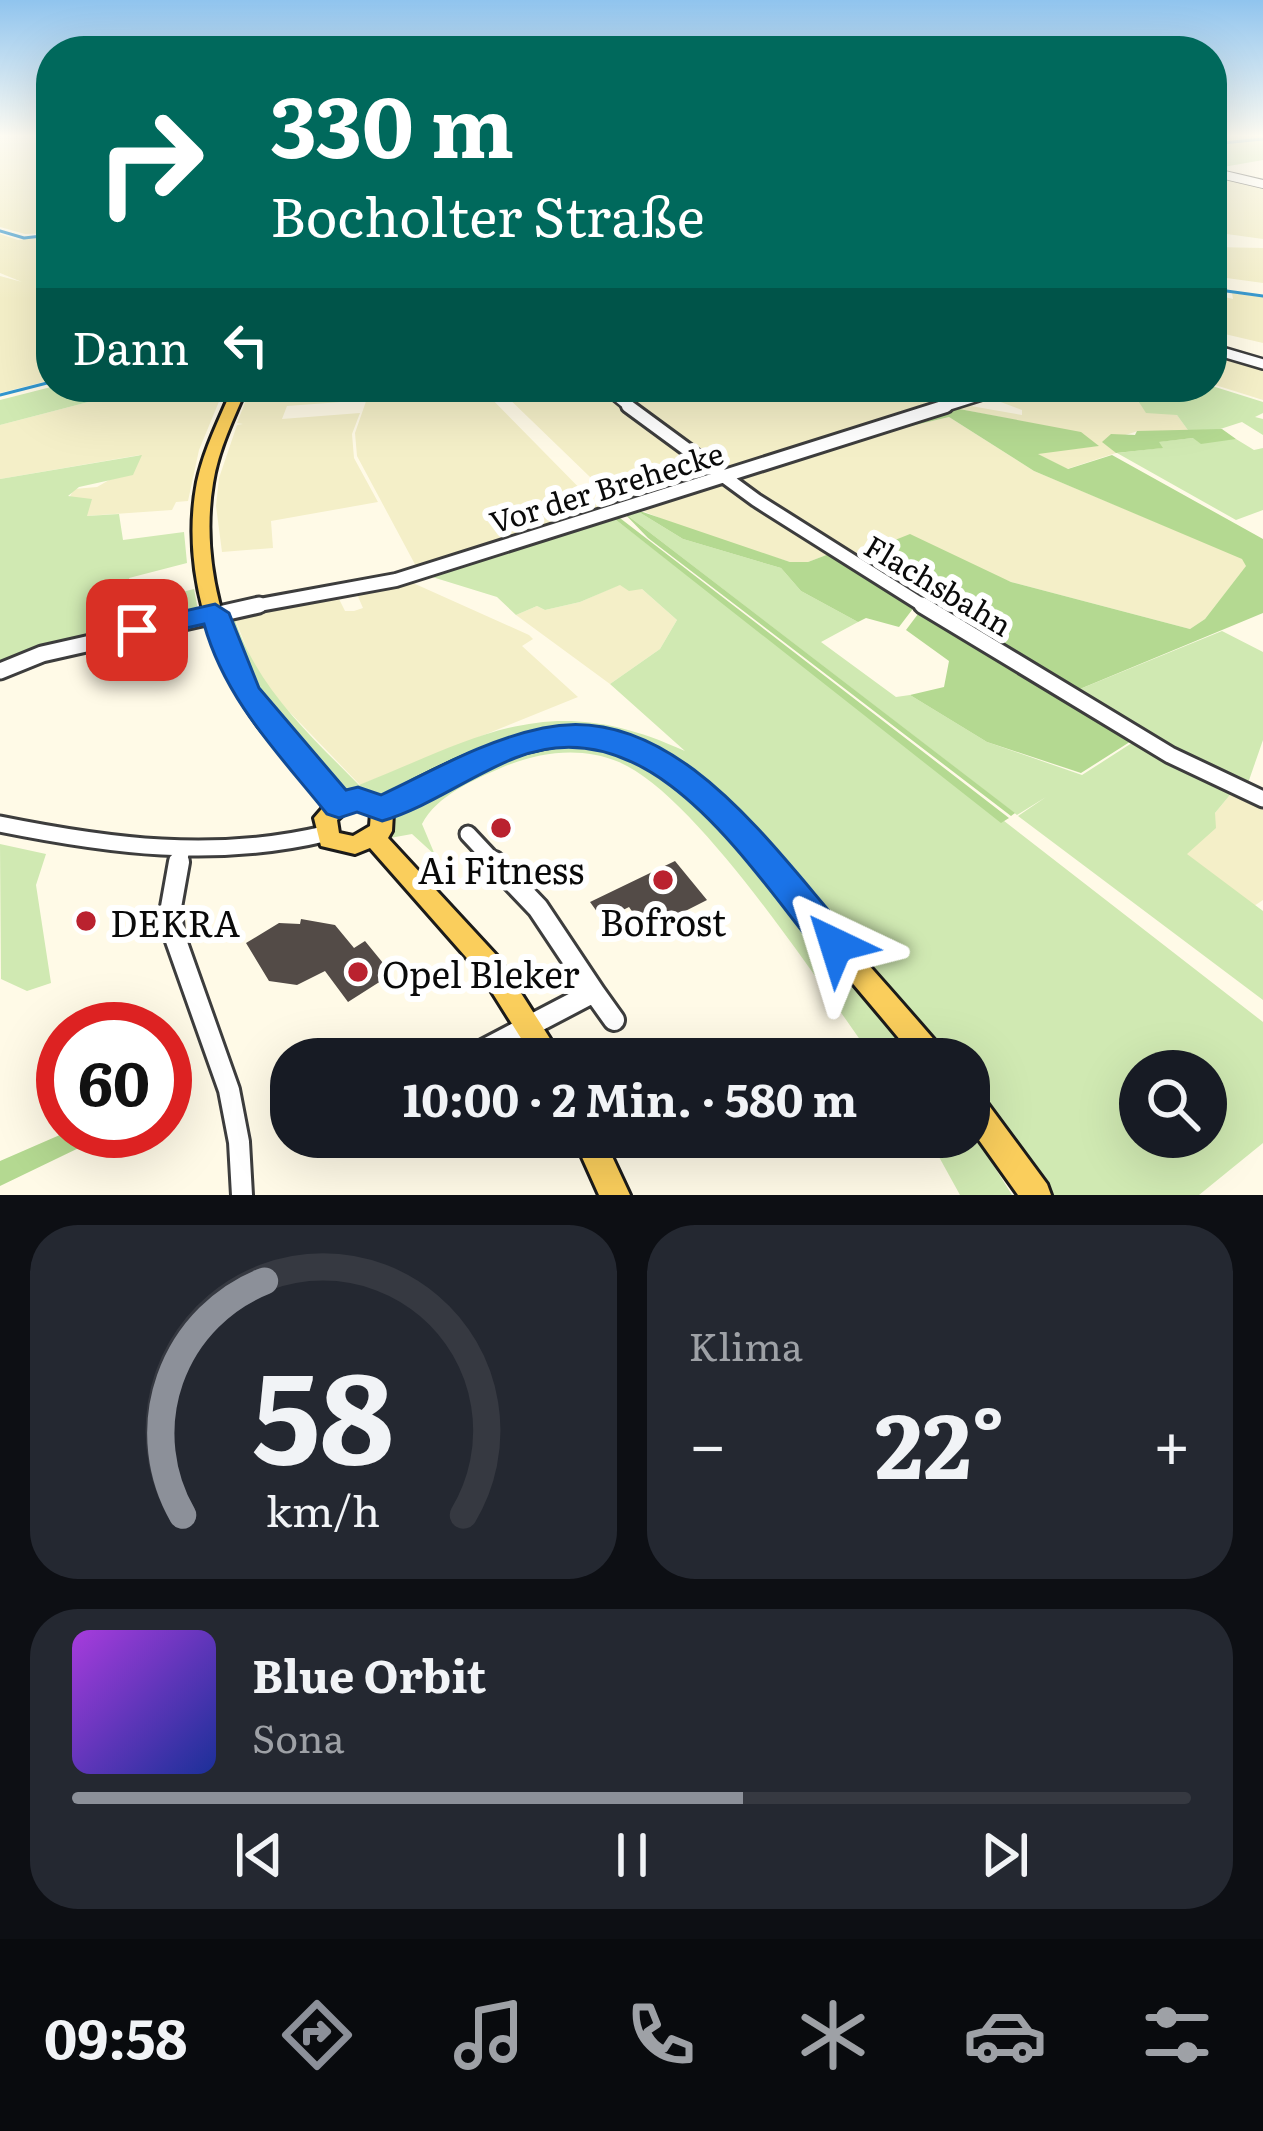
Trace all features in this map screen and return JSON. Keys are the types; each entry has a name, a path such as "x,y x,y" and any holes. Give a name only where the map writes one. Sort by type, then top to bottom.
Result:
{"main road":[{"path":"235,402 204,489 202,527 215,613 227,654 246,693 339,805"},
{"path":"382,808 385,823 374,837 345,846 324,834 325,818 339,805 358,800 382,808 506,749 536,740 588,736 643,751 683,776 725,816 915,1038"},
{"path":"374,837 489,965 537,1038"},
{"path":"990,1131 1036,1195"},
{"path":"598,1158 615,1195"}],"street":[{"path":"1227,353 1263,364"},
{"name":"Flachsbahn","path":"624,402 723,478 829,549 1082,700 1263,799"},
{"name":"Vor der Brehecke","path":"0,671 42,654 215,613 396,580 960,402"},
{"path":"0,824 182,850 270,847 324,834"},
{"path":"468,833 538,908 614,1020"},
{"path":"182,850 170,883 171,938 230,1092 241,1145 242,1195"},
{"path":"503,1038 594,992"}],"shaded area":[{"path":"0,191 36,191 36,234 0,227"},
{"path":"1227,191 1263,191 1263,239 1227,234"},
{"path":"0,234 18,240 36,238 36,384 0,393 0,276 22,282 0,273"},
{"path":"1227,247 1263,248 1263,283 1227,278"},
{"path":"1232,293 1263,297 1263,343 1227,335 1227,298 1233,299"},
{"path":"1227,356 1263,367 1263,400 1227,389"},
{"path":"88,402 219,402 199,450 188,501 176,502 172,510 86,516 91,500 69,498 74,489 97,487 116,476 140,455 0,479 0,425"},
{"path":"245,402 341,402 287,406 282,419 360,413 352,434 354,458 378,502 271,521 273,548 222,552 216,506 219,478 237,425 243,424 237,423"},
{"path":"366,402 495,402 602,511 418,570 357,456 355,433"},
{"path":"513,402 618,402 706,472 705,479 619,505"},
{"path":"631,402 949,402 727,472"},
{"path":"1001,402 1168,402 1190,433 1138,431 1103,442 1116,453 1067,469 1035,453 1098,446 1081,433 954,408 965,405 1022,415 1022,410"},
{"path":"949,417 1034,471 1242,558 1247,565 1205,619 1190,629 983,571 850,558 733,481 848,441"},
{"path":"717,482 829,554 808,562 790,562 636,508"},
{"path":"413,583 529,635 533,639 522,646 578,697 360,785 276,698 253,664 233,614 337,595 345,611 354,611 363,608 356,592"},
{"path":"621,584 642,589 677,620 660,649 610,684 516,615 537,606 545,610 580,602"},
{"path":"1234,790 1263,804 1263,900 1254,906 1186,854 1215,828 1215,813"}],"green space":[{"path":"36,391 36,402 88,402 0,425 0,400"},
{"path":"1227,391 1263,402 1263,413 1255,417 1263,419 1263,435 1242,422 1190,433 1177,415 1146,413 1139,402 1227,402"},
{"path":"954,408 1081,432 1099,446 1038,454 1068,469 1112,455 1263,539 1263,613 1075,691 850,558 910,534 1011,582 1190,629 1205,619 1246,566 1242,559 1034,471 949,417 848,441"},
{"path":"1222,429 1236,439 1201,444 1193,438 1159,442 1163,448 1116,453 1102,442 1111,434 1135,435 1137,431"},
{"path":"1236,439 1254,450 1263,448 1263,510 1236,520 1117,453 1161,448 1157,442"},
{"path":"142,455 133,475 79,487 68,496 92,499 87,516 119,514 123,540 184,532 187,563 129,578 138,603 194,589 198,610 95,634 0,665 0,479"},
{"path":"634,509 683,539 781,568 801,591 858,622 821,642 896,697 910,695 987,742 1082,775 1138,739 1234,790 1215,813 1216,828 1187,854 1263,911 1263,1000 1018,816 1046,797 1017,815 623,512"},
{"path":"634,509 790,562 808,562 829,554 915,606 899,627 866,618 858,622 801,591 781,568 683,539"},
{"path":"623,512 1015,813 1011,816 648,538"},
{"path":"616,515 1009,818 1001,823 611,516"},
{"path":"611,516 1263,1022 1263,1143 1199,1195 1049,1195 990,1115 990,1038 926,1038 671,760 606,734 547,733 518,740 383,795 356,795 318,768 286,733 255,688 225,621 233,614 269,686 359,785 482,735 556,721 595,723 685,751 610,684 660,649 677,620 642,589 629,591 620,585 580,602 545,610 537,606 516,615 497,597 429,576"},
{"path":"921,610 1136,738 1081,773 987,742 910,695 944,687 949,661 906,630"},
{"path":"1222,631 1263,652 1263,740 1247,786 1075,691"},
{"path":"578,742 654,764 701,802 902,1038 859,1038 720,851 650,781 619,762 575,753 517,762 457,790 429,814 422,824 435,855 412,834 390,838 391,821 399,809 440,785 526,748"},
{"path":"0,844 46,854 36,885 51,983 27,991 1,979"},
{"path":"36,1145 36,1158 58,1158 0,1186 0,1161"},
{"path":"940,1158 989,1158 1012,1195 960,1195"}],"building":[{"name":"Bofrost","path":"675,861 707,900 646,931 629,907 603,920 590,902"},
{"path":"301,919 335,925 354,948 365,941 392,974 348,1002 325,971 297,985 269,981 246,943 279,923 300,924"}],"waterway":[{"path":"0,231 36,237"},
{"path":"1227,291 1263,296"},
{"path":"0,395 36,386"}],"place":[{"name":"Ai Fitness","path":"501,828"},
{"name":"Bofrost","path":"663,880"},
{"name":"DEKRA","path":"86,921"},
{"name":"Opel Bleker","path":"358,972"}],"route":[{"path":"137,630 215,613 227,654 246,693 339,805 368,800 382,808 506,749 548,737 588,736 643,751 683,776 725,816 836,945"}]}
